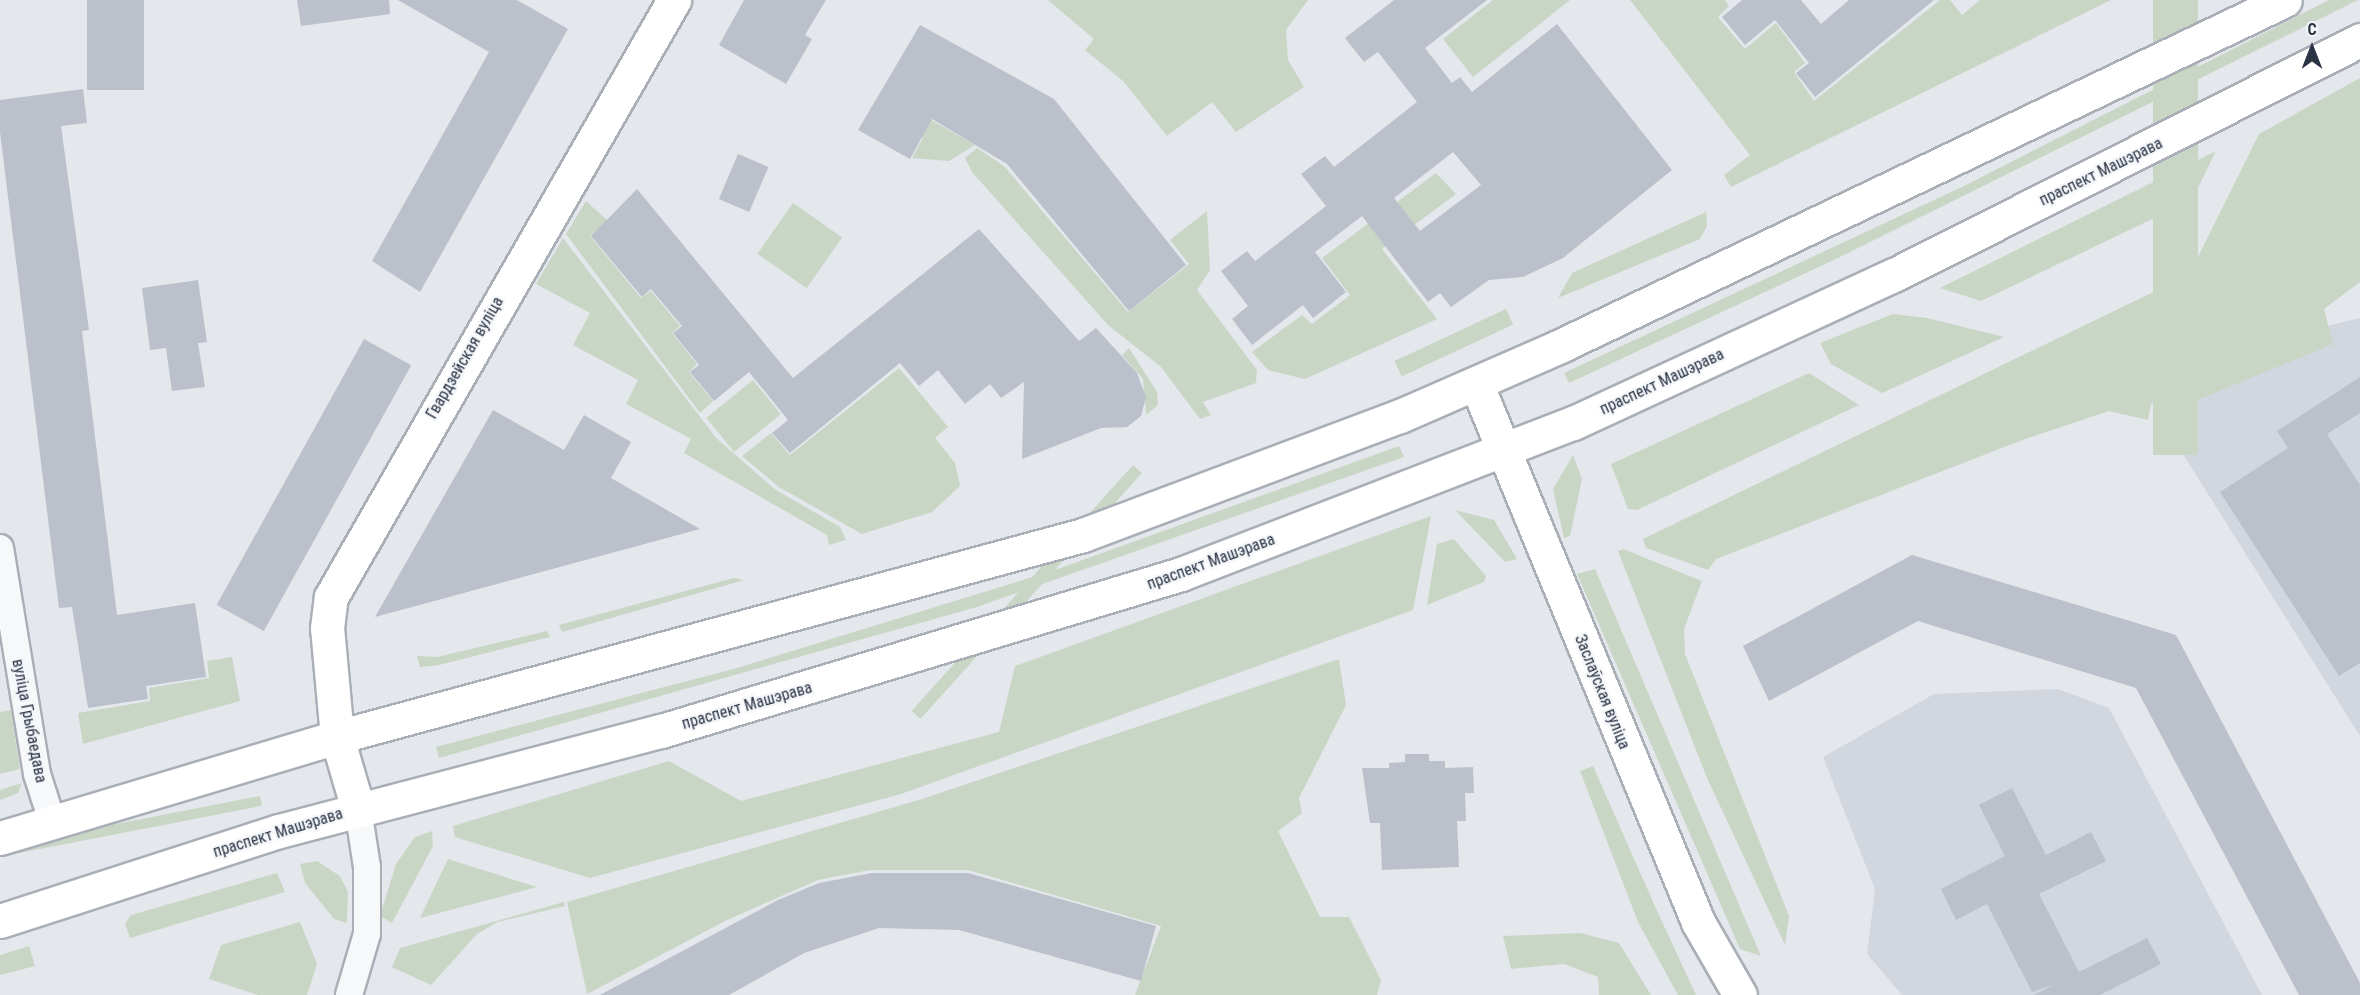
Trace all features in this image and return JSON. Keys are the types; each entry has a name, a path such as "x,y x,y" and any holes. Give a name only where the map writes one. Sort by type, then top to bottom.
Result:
{"main road":[{"name":"Гвардзейская вуліца","path":"358,809 337,737 327,628 335,587 674,0"},
{"path":"0,838 337,737 1083,535 1476,383 1797,237 2285,0"},
{"name":"праспект Машэрава","path":"0,921 358,809 661,731 1014,629 1181,574 1503,450 1894,275 2360,40"},
{"name":"Заслаўская вуліца","path":"1476,383 1698,921 1740,995"}],"street":[{"name":"вуліца Грыбаедава","path":"0,548 37,774 52,821"},
{"path":"349,995 359,966 369,899 358,809"}],"shaded area":[{"path":"2360,318 2360,736 2132,373"},
{"path":"2058,689 2109,708 2262,995 1902,995 1867,954 1875,889 1823,757 1934,694"}],"green space":[{"path":"1048,0 1308,0 1286,30 1288,60 1304,87 1236,132 1212,102 1167,136 1123,81 1085,50 1094,39"},
{"path":"1493,0 1570,0 1473,77 1443,39"},
{"path":"1630,0 1725,0 1729,6 1718,17 1745,49 1776,23 1805,63 1794,72 1814,101 1940,0 1950,0 1962,15 1980,0 2111,0 1731,187 1724,175 1750,155"},
{"path":"2153,0 2198,0 2198,455 2153,455"},
{"path":"2329,0 2358,0 1838,258 1569,383 1564,373 1964,186"},
{"path":"2360,78 2360,282 2324,309 2333,344 2166,413 2190,273 2259,134"},
{"path":"882,92 975,145 949,161 912,158 923,138 870,109"},
{"path":"977,148 1004,166 1128,312 1189,264 1170,240 1207,211 1210,270 1197,290 1257,370 1256,383 1203,402 1211,415 1200,419 1161,367 1108,325 972,172 965,158"},
{"path":"2216,151 2192,200 1981,301 1940,288"},
{"path":"1436,173 1456,194 1382,249 1437,319 1305,379 1268,370 1252,352 1302,315 1312,324 1350,295 1322,258"},
{"path":"586,201 608,221 590,236 641,298 651,291 680,326 672,333 697,364 689,372 713,401 700,413 566,234"},
{"path":"793,203 842,237 807,288 757,254"},
{"path":"1706,212 1707,226 1700,239 1558,298 1572,273"},
{"path":"563,238 717,439 776,490 840,527 846,540 829,545 827,535 684,453 691,439 626,404 638,380 573,345 590,313 536,284"},
{"path":"2174,282 2148,420 2109,411 2025,439 1716,559 1708,570 1646,548 1643,539"},
{"path":"1506,309 1513,324 1402,376 1395,361"},
{"path":"1893,314 1927,318 2004,337 1882,393 1831,364 1820,343"},
{"path":"1129,348 1157,392 1158,405 1146,415 1143,379 1122,355"},
{"path":"899,368 948,427 935,438 955,463 960,486 932,512 862,534 779,487 742,456 771,433 790,455"},
{"path":"1809,373 1859,405 1637,510 1628,509 1611,464"},
{"path":"753,380 781,414 734,452 706,418"},
{"path":"1399,446 1404,457 977,607 439,758 436,747 737,668 1052,571"},
{"path":"1573,455 1582,479 1570,536 1564,538 1553,489"},
{"path":"1133,465 1142,473 920,719 912,711"},
{"path":"1455,510 1494,520 1517,559 1505,562"},
{"path":"1431,516 1413,610 901,794 590,878 455,837 453,826 669,761 741,801 999,732 1015,666"},
{"path":"1454,539 1486,576 1484,582 1427,605 1437,544"},
{"path":"1623,549 1702,581 1684,629 1685,654 1789,916 1785,945 1707,778 1618,551"},
{"path":"1595,569 1761,956 1740,949 1577,574"},
{"path":"734,578 744,580 562,632 559,625"},
{"path":"547,631 550,637 439,665 420,667 417,656 437,657"},
{"path":"232,657 240,701 83,744 78,713 150,701 149,688 209,678 207,661"},
{"path":"1339,659 1346,705 1299,798 1302,813 1278,831 1320,917 1349,917 1381,980 1377,995 1135,995 1161,926 968,870 870,870 818,880 727,920 587,994 567,902 919,800"},
{"path":"11,710 20,769 0,774 0,712"},
{"path":"1593,766 1696,995 1678,995 1638,922 1580,771"},
{"path":"22,783 18,793 0,800 0,790"},
{"path":"260,796 262,806 0,857 0,847"},
{"path":"432,831 433,846 392,923 380,916 396,864 415,837"},
{"path":"448,859 537,887 420,918"},
{"path":"317,861 340,876 348,892 347,923 334,919 305,883 300,864"},
{"path":"277,873 285,892 130,938 125,924 131,915"},
{"path":"564,902 565,906 497,922 476,935 431,985 392,967 400,948"},
{"path":"300,922 317,964 307,995 258,995 209,979 221,945"},
{"path":"1580,933 1619,943 1651,995 1599,995 1598,977 1564,964 1511,969 1503,936"},
{"path":"29,946 35,966 0,975 0,955"}],"building":[{"path":"87,0 144,0 144,90 87,90"},
{"path":"297,0 389,0 390,14 301,26"},
{"path":"398,0 517,0 568,29 420,292 372,261 489,52"},
{"path":"744,0 826,0 805,35 812,39 786,84 719,45"},
{"path":"1394,0 1487,0 1425,48 1452,83 1460,77 1472,92 1557,24 1672,170 1563,258 1523,277 1489,280 1451,307 1440,293 1428,302 1362,216 1315,252 1346,292 1313,318 1303,305 1252,345 1232,319 1248,306 1221,271 1247,251 1255,261 1326,206 1301,174 1325,156 1334,167 1417,102 1378,52 1364,62 1345,38","holes":["1453,152 1481,185 1420,231 1394,198"]},
{"path":"1742,0 1801,0 1821,24 1849,0 1934,0 1815,97 1796,73 1809,63 1775,20 1745,45 1722,17"},
{"path":"920,25 1054,99 1186,265 1129,311 1007,164 932,119 910,159 858,130"},
{"path":"83,89 87,123 61,126 89,330 82,331 117,615 195,603 206,677 146,686 148,699 88,708 72,607 59,608 0,132 0,100"},
{"path":"738,154 768,167 749,212 719,199"},
{"path":"637,189 793,378 979,229 1079,341 1096,328 1137,373 1146,397 1141,416 1127,427 1101,428 1022,459 1024,382 1001,398 990,384 965,404 938,370 919,386 900,363 790,453 772,433 788,420 749,372 714,401 690,372 699,365 673,333 682,326 651,289 642,297 591,236"},
{"path":"198,280 207,342 198,343 205,387 172,391 166,348 150,350 142,288"},
{"path":"364,339 411,365 264,631 217,605"},
{"path":"2360,377 2360,413 2327,434 2360,485 2360,663 2339,676 2220,492 2288,448 2277,431"},
{"path":"493,410 564,450 584,415 631,442 611,478 700,529 375,617"},
{"path":"1912,555 2176,635 2360,983 2360,995 2299,995 2136,688 1918,621 1769,701 1743,646"},
{"path":"1405,754 1429,754 1429,761 1445,761 1445,768 1473,767 1474,793 1465,793 1466,821 1457,821 1459,867 1382,870 1380,823 1370,823 1362,768 1389,768 1389,763 1405,762"},
{"path":"2012,788 2046,855 2091,832 2106,861 2039,894 2079,972 2147,938 2161,964 2100,995 2034,995 2055,984 2032,992 1987,904 1956,920 1941,889 2005,856 1979,805"},
{"path":"872,873 968,873 1156,926 1141,981 959,930 879,928 804,953 729,995 600,995 778,900 819,883"}]}
